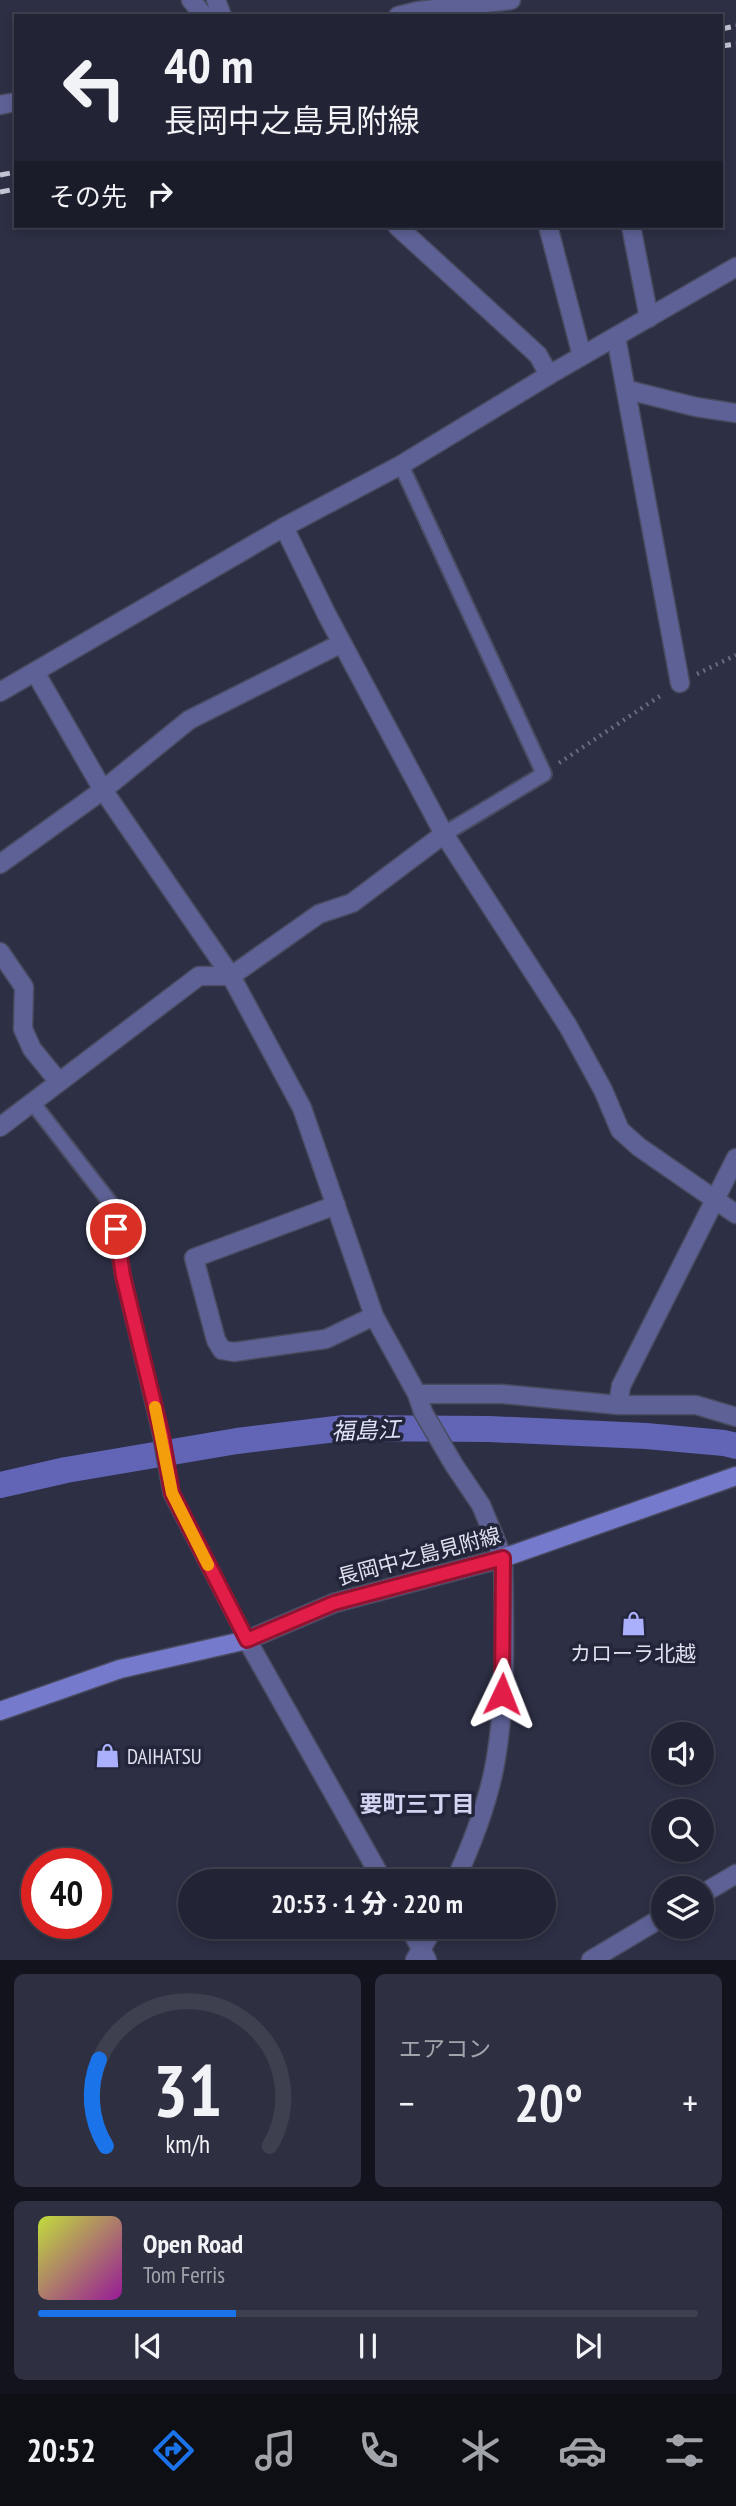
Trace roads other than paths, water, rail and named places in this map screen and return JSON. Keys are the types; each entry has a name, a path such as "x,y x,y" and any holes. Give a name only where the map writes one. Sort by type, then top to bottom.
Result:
{"main road":[{"name":"長岡中之島見附線","path":"0,1711 120,1669 247,1640 334,1603 503,1558 733,1477"}],"street":[{"path":"191,0 202,14"},
{"path":"416,5 511,0"},
{"path":"399,228 538,355 549,375"},
{"path":"549,228 582,356"},
{"path":"631,228 649,318"},
{"path":"0,692 284,527 401,465 549,375 736,267"},
{"path":"616,337 628,390 642,483 680,682"},
{"path":"628,390 696,407 736,413"},
{"path":"284,527 295,554 444,834 568,1026 603,1090 620,1130 639,1147 736,1214"},
{"path":"0,863 103,790 189,720 342,643"},
{"path":"35,672 103,790 230,976 302,1108 374,1316 417,1394 423,1412 481,1505 503,1558 503,1683 496,1760 481,1818 460,1869"},
{"path":"0,1127 198,976 230,976 319,914 352,903 444,834"},
{"path":"0,952 24,986 23,1029 32,1049 59,1082"},
{"path":"618,1405 621,1387 736,1158"},
{"path":"336,1205 194,1258 216,1340 222,1350 234,1352 326,1339 374,1316"},
{"path":"417,1394 502,1394 618,1405 696,1405 736,1417"},
{"path":"247,1640 376,1869"},
{"path":"714,1887 736,1874"},
{"path":"591,1960 651,1924"},
{"path":"414,1939 421,1957"},
{"path":"421,1957 428,1939"}],"lane":[{"path":"401,465 544,774 444,834"},
{"path":"32,1102 112,1205 123,1276 162,1436 172,1493 247,1640"}],"waterway":[{"name":"福島江","path":"0,1485 66,1470 237,1441 344,1428 489,1429 646,1436 736,1446"}],"railway":[{"path":"723,29 736,26"},
{"path":"723,46 736,44"},
{"path":"0,175 14,172"},
{"path":"0,192 14,189"}],"place":[{"name":"カローラ北越","path":"633,1624"},
{"name":"DAIHATSU","path":"107,1756"}],"district":[{"name":"要町三丁目","path":"417,1803"}]}
